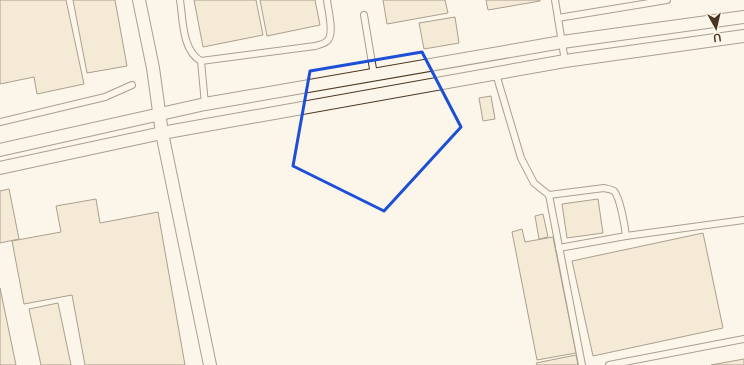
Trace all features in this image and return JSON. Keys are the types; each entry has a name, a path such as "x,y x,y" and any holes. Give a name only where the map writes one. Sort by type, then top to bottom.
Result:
{"street":[{"path":"138,0 153,68 162,133 210,365"},
{"path":"0,150 159,116 205,104 562,42 744,17"},
{"path":"0,168 162,133 565,61 744,36"}],"lane":[{"path":"180,0 186,39 192,54 201,61 323,44 330,38 332,30 327,0"},
{"path":"555,0 565,61"},
{"path":"558,18 666,0"},
{"path":"364,15 374,75"},
{"path":"201,61 205,104"},
{"path":"496,74 521,158 534,183 549,195 582,365"},
{"path":"0,122 105,97 132,85"},
{"path":"549,195 604,188 613,190 625,224 626,236"},
{"path":"559,248 626,236 744,220"},
{"path":"609,365 744,339"}],"highlighted area":[{"path":"422,52 461,127 384,211 293,166 310,71"}],"building":[{"path":"0,0 66,0 84,84 37,94 34,77 0,84"},
{"path":"73,0 115,0 127,66 87,73"},
{"path":"194,0 256,0 263,35 203,47"},
{"path":"260,0 315,0 320,25 267,36"},
{"path":"383,0 445,0 448,13 387,24"},
{"path":"486,0 540,0 540,1 488,10"},
{"path":"455,17 459,43 424,49 419,23"},
{"path":"491,96 495,119 483,121 479,98"},
{"path":"9,189 19,239 0,243 0,191"},
{"path":"96,199 100,223 158,212 185,365 85,365 72,295 24,304 12,241 61,232 56,206"},
{"path":"598,199 603,233 567,238 562,204"},
{"path":"543,214 548,237 539,239 535,216"},
{"path":"522,229 525,242 553,237 576,353 537,360 512,232"},
{"path":"703,233 723,328 593,356 572,261"},
{"path":"0,288 16,365 0,365"},
{"path":"58,303 71,365 41,365 29,309"},
{"path":"576,355 578,365 537,365 536,363"},
{"path":"744,359 744,365 711,365"}]}
